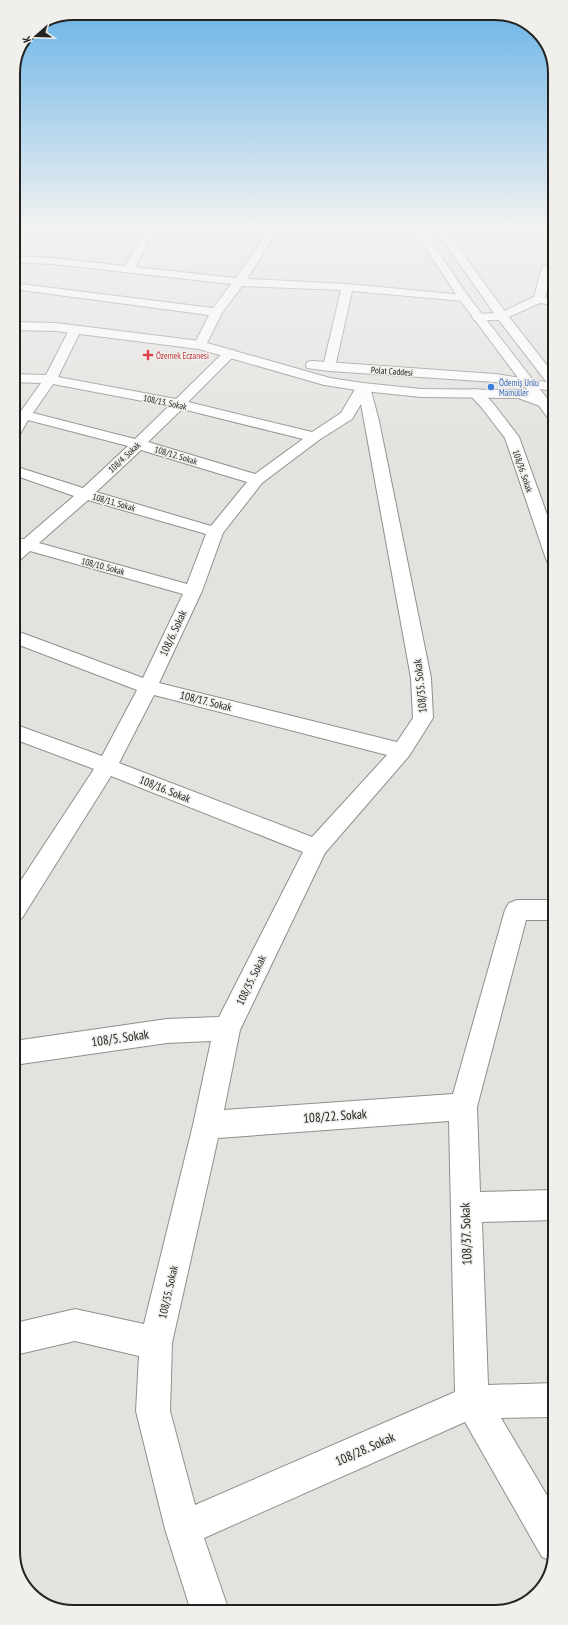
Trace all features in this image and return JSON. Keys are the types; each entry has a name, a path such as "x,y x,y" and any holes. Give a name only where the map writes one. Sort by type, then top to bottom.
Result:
{"street":[{"path":"137,302 216,312"},
{"path":"200,345 216,312 224,302"},
{"path":"329,367 344,302"},
{"path":"467,302 516,368 539,385"},
{"path":"492,302 502,316 539,385 545,404 548,408"},
{"path":"478,317 502,316 533,302"},
{"name":"Polat Caddesi","path":"20,326 56,327 200,345 230,352 330,382 363,387 421,393 475,393 539,385"},
{"path":"20,422 50,379 75,330"},
{"name":"Polat Caddesi","path":"230,352 329,367 495,378 539,385"},
{"name":"108/4. Sokak","path":"20,543 85,494 138,444 230,352"},
{"path":"495,378 509,374 516,368"},
{"name":"108/13. Sokak","path":"20,378 50,379 178,404 314,437"},
{"name":"108/6. Sokak","path":"20,902 107,766 148,686 193,591 215,532 257,480 314,437 347,416 363,387"},
{"name":"108/35. Sokak","path":"208,1605 183,1529 153,1411 156,1343 207,1125 227,1029 316,848 402,750 424,718 421,678 372,421 363,387"},
{"name":"108/36. Sokak","path":"475,393 487,405 512,437 548,542"},
{"name":"108/12. Sokak","path":"24,414 138,444 257,480"},
{"name":"108/11. Sokak","path":"20,472 85,494 215,532"},
{"name":"108/10. Sokak","path":"20,543 193,591"},
{"name":"108/17. Sokak","path":"20,638 148,686 402,750"},
{"name":"108/16. Sokak","path":"20,733 316,848"},
{"name":"108/37. Sokak","path":"548,910 517,910 463,1107 472,1402 548,1532"},
{"name":"108/5. Sokak","path":"20,1052 167,1031 227,1029"},
{"name":"108/22. Sokak","path":"207,1125 463,1107"},
{"path":"466,1207 548,1205"},
{"path":"20,1338 74,1325 156,1343"},
{"name":"108/28. Sokak","path":"183,1529 472,1402 548,1400"}],"place":[{"name":"Özemek Eczanesi","path":"148,355"},
{"name":"Ödemiş Unlu Mamüller","path":"491,387"}]}
